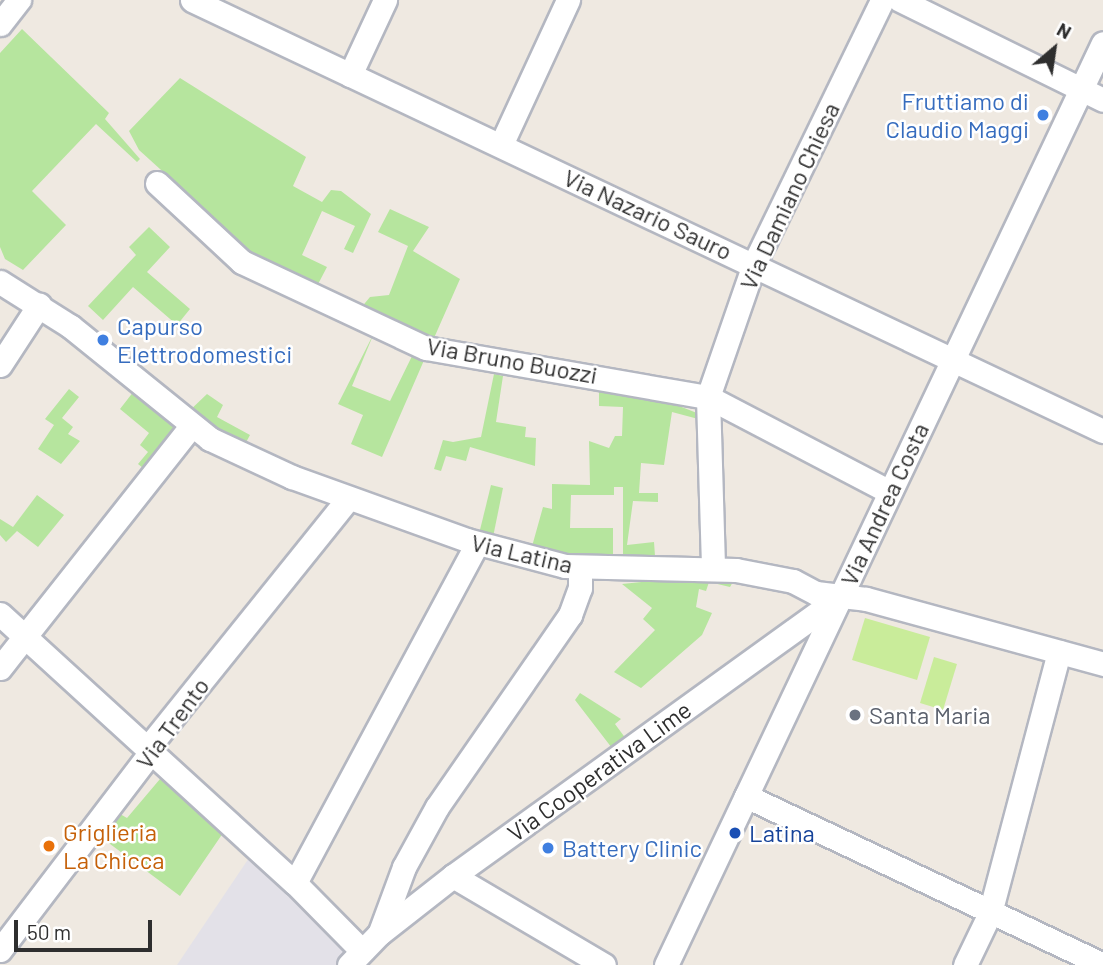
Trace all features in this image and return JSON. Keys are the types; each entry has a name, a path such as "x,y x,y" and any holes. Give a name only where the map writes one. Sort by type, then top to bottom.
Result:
{"street":[{"path":"0,24 19,0"},
{"name":"Via Nazario Sauro","path":"192,0 1103,431"},
{"path":"349,75 385,0"},
{"path":"501,145 568,0"},
{"name":"Via Damiano Chiesa","path":"713,566 708,397 754,264 882,0"},
{"path":"900,0 1103,100"},
{"name":"Via Andrea Costa","path":"666,965 1103,43"},
{"name":"Via Bruno Buozzi","path":"157,183 242,262 426,348 708,397 890,492"},
{"name":"Via Latina","path":"0,282 39,305 190,427 235,453 348,499 477,544 580,567 713,566 793,581 816,593 841,596 1103,664"},
{"path":"0,365 39,305"},
{"path":"0,668 190,427"},
{"name":"Via Trento","path":"0,950 151,752 153,740 348,499"},
{"path":"295,883 477,544"},
{"path":"379,934 404,867 437,807 570,615 580,567"},
{"name":"Via Cooperativa Lime","path":"356,958 379,934 453,877 841,596"},
{"path":"0,614 295,883 356,958"},
{"path":"965,965 990,913 1059,652"},
{"path":"746,796 1103,965"},
{"path":"453,877 604,965"}],"shaded area":[{"path":"255,849 359,950 346,965 177,965"}],"green space":[{"path":"22,29 109,113 105,119 140,159 137,162 96,124 32,191 66,225 23,270 5,259 0,247 0,53"},
{"path":"180,78 306,157 293,186 322,202 331,190 341,191 371,214 353,253 344,249 355,226 322,211 302,255 327,267 316,288 267,266 139,150 129,131"},
{"path":"390,209 429,227 413,251 460,279 434,338 360,309 370,297 389,295 408,246 378,232"},
{"path":"149,227 170,247 147,272 190,309 177,325 133,287 103,320 88,306 136,255 129,247"},
{"path":"374,333 352,386 390,401 414,352 425,358 382,457 351,444 363,415 338,404"},
{"path":"494,374 503,376 496,422 526,427 525,437 536,438 535,466 470,447 466,461 446,456 441,471 434,469 443,440 453,442 481,437"},
{"path":"69,389 79,397 62,418 73,427 68,434 80,441 61,464 38,449 54,425 45,419"},
{"path":"134,391 178,429 148,472 138,464 148,452 140,445 149,433 120,409"},
{"path":"599,392 674,404 702,415 702,420 672,412 664,465 641,463 639,493 658,493 658,502 633,501 627,545 654,542 655,556 623,556 623,487 614,487 614,495 571,495 570,528 613,528 613,557 584,558 531,550 543,507 552,509 552,484 590,485 589,441 609,448 615,436 622,436 623,407 599,406"},
{"path":"207,394 223,405 217,417 250,435 243,448 186,414"},
{"path":"491,485 503,488 493,537 479,534"},
{"path":"37,495 64,515 38,547 17,531 6,542 0,535 0,519 13,527"},
{"path":"661,577 734,580 730,587 709,582 706,591 699,589 696,607 712,613 702,635 641,688 614,672 655,630 643,619 652,608 622,584 661,580"},
{"path":"865,618 930,637 917,680 852,660"},
{"path":"934,657 957,664 943,710 920,703"},
{"path":"580,693 621,719 615,724 629,743 615,752 575,700"},
{"path":"160,779 223,833 180,896 102,838 120,814 127,818"}],"place":[{"name":"Fruttiamo di Claudio Maggi","path":"1043,115"},
{"name":"Capurso Elettrodomestici","path":"103,340"},
{"name":"Santa Maria","path":"855,715"},
{"name":"Latina","path":"735,833"},
{"name":"Griglieria La Chicca","path":"49,846"},
{"name":"Battery Clinic","path":"548,848"}]}
